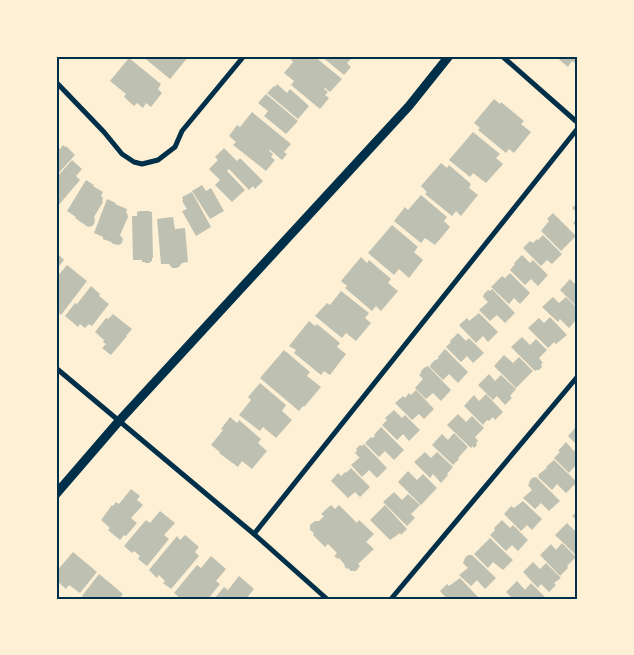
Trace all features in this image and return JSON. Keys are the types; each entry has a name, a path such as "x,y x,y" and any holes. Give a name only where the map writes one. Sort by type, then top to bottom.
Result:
{"street":[{"path":"56,82 104,132 122,154 134,162 142,164 158,160 175,147 182,131 244,56"},
{"path":"56,494 118,421 409,106 449,56"},
{"path":"502,56 578,123"},
{"path":"254,534 578,128"},
{"path":"56,368 254,534 327,599"},
{"path":"391,599 578,376"}],"building":[{"path":"142,56 189,56 170,79"},
{"path":"294,56 314,56 342,79 330,92 324,89 328,92 325,95 329,98 320,109 291,85 294,81 284,73 293,62 291,60"},
{"path":"321,56 348,56 351,59 347,63 351,67 344,75"},
{"path":"555,56 578,56 578,65 572,61 568,67"},
{"path":"129,58 161,84 158,89 162,93 151,107 146,103 143,108 137,103 134,106 124,97 126,94 110,81"},
{"path":"277,84 287,93 290,89 309,106 298,119 267,93"},
{"path":"266,94 298,121 286,134 264,116 268,111 258,103"},
{"path":"494,99 500,104 501,102 524,121 521,124 531,132 514,153 509,149 506,153 478,130 480,128 474,123"},
{"path":"252,112 291,144 284,152 287,154 282,160 269,151 273,154 271,157 275,160 266,171 233,145 236,142 229,136 237,125 240,127"},
{"path":"473,132 500,154 496,158 503,164 486,183 473,173 470,177 449,160"},
{"path":"63,145 75,155 56,176 56,146 60,149"},
{"path":"224,148 237,161 240,158 263,181 255,189 253,186 249,190 229,169 227,171 245,190 232,202 215,185 220,180 209,169 218,160 215,157"},
{"path":"72,160 82,169 76,176 80,180 57,207 56,178"},
{"path":"441,163 447,168 449,165 471,184 469,188 478,195 461,216 456,211 452,216 425,194 427,192 421,186"},
{"path":"86,180 103,192 101,196 103,202 94,217 94,224 88,227 67,211"},
{"path":"202,185 206,191 211,188 224,211 210,219 192,191"},
{"path":"192,192 211,227 196,236 182,211 187,209 182,201 182,197"},
{"path":"421,195 447,217 444,221 450,227 435,245 425,238 421,243 394,221 405,207 408,210"},
{"path":"107,199 127,209 128,217 120,235 123,239 122,243 119,245 113,244 94,233"},
{"path":"578,202 578,214 572,208"},
{"path":"137,212 152,212 153,258 150,263 142,262 142,260 133,260 132,216 137,216"},
{"path":"553,213 576,236 561,251 541,231 549,221 547,219"},
{"path":"173,217 175,229 185,228 188,262 182,263 176,268 172,268 169,264 161,264 157,219"},
{"path":"578,218 578,228 573,223"},
{"path":"392,225 418,247 414,252 423,260 409,278 399,269 394,275 368,253"},
{"path":"543,235 562,254 552,264 547,260 541,266 523,248 530,241 533,243"},
{"path":"56,251 64,260 56,270"},
{"path":"522,255 530,263 533,260 548,275 538,286 531,279 525,285 510,270"},
{"path":"361,257 367,263 369,260 391,279 388,283 398,291 381,311 376,306 372,311 345,288 347,286 341,281"},
{"path":"67,265 87,281 61,315 56,311 56,278"},
{"path":"510,273 530,293 520,304 514,298 509,304 491,287 502,276 505,278"},
{"path":"570,279 575,284 578,282 578,308 560,290"},
{"path":"91,286 109,304 92,326 89,324 85,328 80,324 78,327 65,316"},
{"path":"492,289 515,313 505,323 497,315 490,321 479,310 488,302 483,297 484,294"},
{"path":"341,291 369,313 365,318 371,323 356,341 346,333 342,338 315,316 327,303 330,305"},
{"path":"553,297 559,303 566,297 578,309 578,316 575,318 577,319 569,328 560,319 558,322 542,307"},
{"path":"479,313 498,332 488,342 483,336 476,343 459,325 467,318 469,321"},
{"path":"113,314 132,329 111,355 102,348 106,344 95,332 106,318 108,319"},
{"path":"550,317 567,335 556,344 554,342 548,348 528,328 539,318 544,323"},
{"path":"309,321 315,326 317,324 340,343 337,347 346,354 330,375 324,371 321,375 294,353 296,350 289,346"},
{"path":"458,333 466,341 469,338 484,353 473,363 467,356 461,362 446,347"},
{"path":"522,337 530,345 536,339 547,350 539,358 543,363 539,370 535,371 511,347"},
{"path":"445,349 468,372 458,383 449,374 443,380 430,367"},
{"path":"284,350 310,372 307,376 321,387 299,411 260,378"},
{"path":"504,355 513,363 519,357 533,371 516,388 494,366"},
{"path":"428,366 451,390 441,401 433,393 426,399 415,388 423,379 419,375 421,371"},
{"path":"489,374 495,381 501,375 516,389 510,396 512,398 505,405 497,396 493,400 478,385"},
{"path":"260,383 286,405 282,411 292,420 276,438 263,427 260,431 239,415 251,400 248,397"},
{"path":"416,390 434,409 424,419 419,414 412,420 395,403 403,396 405,398 409,393 411,395"},
{"path":"486,394 503,412 495,420 493,417 483,425 464,406 474,395 479,401"},
{"path":"394,410 402,418 405,415 420,430 409,441 403,434 397,440 382,425 387,420 385,418"},
{"path":"458,414 466,422 472,416 484,428 475,437 478,441 474,448 473,446 471,448 447,425"},
{"path":"230,417 237,423 239,420 261,439 258,443 267,451 252,469 242,461 238,467 211,445 223,430 221,429"},
{"path":"381,427 404,450 394,460 385,451 379,457 365,443 375,436"},
{"path":"575,428 578,430 578,446 568,436"},
{"path":"454,433 468,447 453,465 432,445 442,434 448,440"},
{"path":"566,442 574,451 578,448 578,469 575,466 569,473 554,458"},
{"path":"364,444 387,468 377,478 369,470 362,477 351,465 360,458 355,453 356,449"},
{"path":"425,452 431,458 437,452 453,467 441,483 433,474 430,478 414,462"},
{"path":"554,460 577,482 566,493 557,484 552,490 538,477"},
{"path":"351,468 370,487 360,497 355,492 348,498 331,481 338,473 341,476"},
{"path":"408,471 417,480 423,474 437,488 421,505 398,482"},
{"path":"536,477 560,501 549,511 541,503 535,509 523,498 532,490 528,485 532,478"},
{"path":"131,489 140,496 137,500 143,505 131,518 137,523 120,540 108,530 110,528 101,520 112,505 116,502 119,504"},
{"path":"394,492 402,500 408,494 420,505 411,514 415,518 407,526 383,502"},
{"path":"523,501 542,519 532,530 527,525 521,531 504,514 511,506 514,508"},
{"path":"331,505 335,509 339,505 357,523 359,520 374,534 366,542 374,549 358,564 360,566 356,571 347,569 339,558 334,556 337,553 328,544 325,547 310,530 310,525 315,521 319,521 324,516 321,514"},
{"path":"385,505 407,529 401,535 400,533 390,540 370,520"},
{"path":"160,511 175,523 164,535 169,539 147,566 138,559 140,556 134,551 132,553 124,546 146,520 150,523"},
{"path":"578,511 578,522 572,516"},
{"path":"502,520 510,528 513,525 528,540 518,551 512,545 506,551 490,535"},
{"path":"567,523 575,531 578,528 578,557 555,535"},
{"path":"185,535 199,547 195,552 199,556 171,589 163,583 165,581 159,575 157,578 149,570 177,536 180,540"},
{"path":"490,538 513,560 503,570 493,562 488,568 474,554"},
{"path":"562,543 576,557 560,576 540,555 551,544 556,550"},
{"path":"73,552 97,572 80,593 69,585 66,589 56,580 56,572"},
{"path":"468,555 472,555 496,578 485,589 477,580 471,586 459,575 468,568 463,563"},
{"path":"211,556 226,569 216,581 220,584 208,599 181,599 174,593 197,565 201,568"},
{"path":"533,562 540,569 546,563 561,578 554,583 556,585 549,592 541,584 538,588 523,572"},
{"path":"99,574 123,594 119,599 86,599 82,596"},
{"path":"239,576 254,589 246,599 214,599 224,587 228,590"},
{"path":"460,578 478,597 476,599 447,599 440,591 447,584 449,586"},
{"path":"517,581 525,590 531,583 546,599 513,599 506,592"}]}
